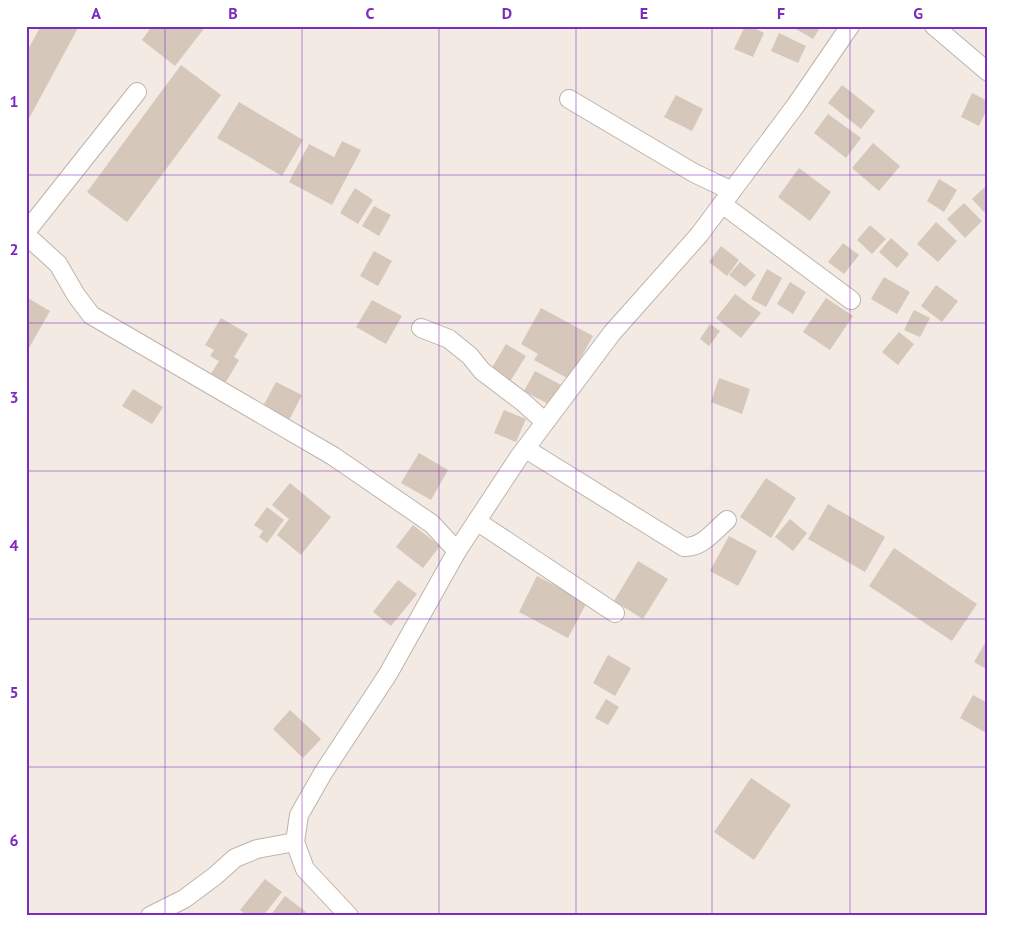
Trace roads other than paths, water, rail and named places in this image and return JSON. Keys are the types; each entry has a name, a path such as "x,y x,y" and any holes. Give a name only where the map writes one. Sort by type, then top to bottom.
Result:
{"street":[{"path":"349,916 305,869 295,842 299,815 323,773 388,674 457,551 526,449 612,333 699,235 796,105 850,26"},
{"path":"934,26 988,72"},
{"path":"137,92 26,234 58,264 76,295 91,315 333,456 432,524 457,551"},
{"path":"569,99 694,173 851,300"},
{"path":"422,328 449,339 470,356 482,371 524,402 545,422"},
{"path":"526,449 684,547 692,548 700,544 727,520"},
{"path":"478,522 615,613"},
{"path":"150,916 184,899 235,858 257,849 295,842"}]}
